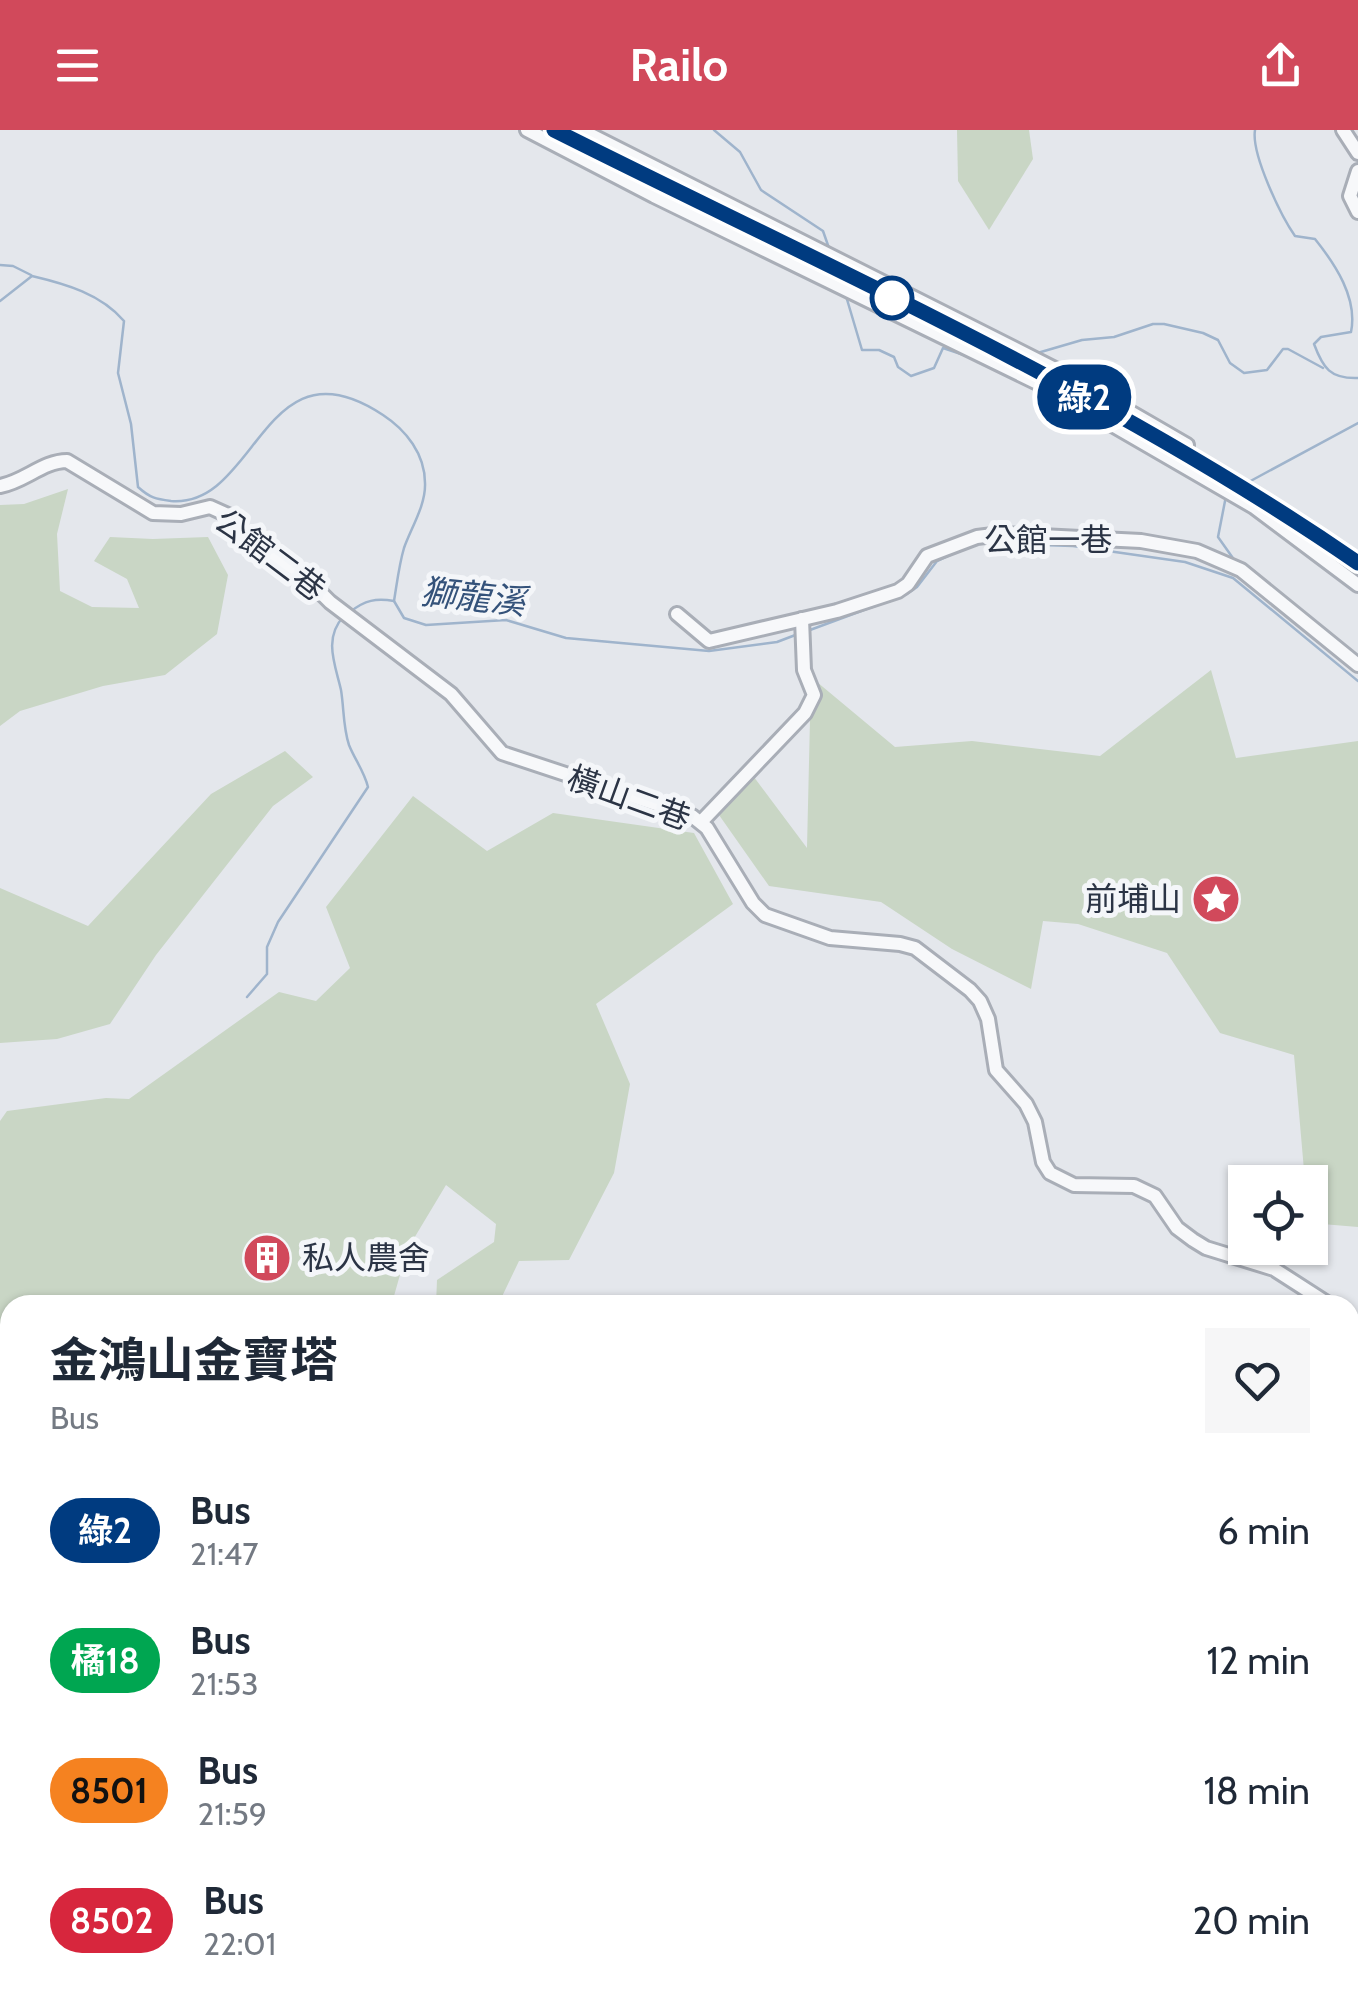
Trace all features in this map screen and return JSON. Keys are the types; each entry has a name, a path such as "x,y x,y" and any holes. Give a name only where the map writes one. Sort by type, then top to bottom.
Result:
{"street":[{"path":"527,130 1052,390 1254,508 1358,585"},
{"path":"554,130 1056,381 1252,492 1358,559"},
{"path":"581,130 1061,372 1250,482 1358,559"},
{"path":"1343,130 1358,153"},
{"path":"1358,171 1350,196 1358,212"},
{"name":"公館二巷","path":"0,486 20,481 56,461 80,467 153,513 181,514 210,507 222,510 254,543 304,576 330,602 347,612"},
{"name":"公館一巷","path":"677,614 709,641 802,628 898,592 927,556 977,537 1002,534 1141,541 1197,551 1241,570 1358,666"},
{"name":"橫山二巷","path":"347,612 451,694 502,753 700,822 752,904 765,915 830,938 915,948 980,1000 988,1019 996,1070 1026,1104 1035,1122 1044,1162 1057,1178 1074,1185 1134,1186 1155,1196 1178,1228 1206,1248 1274,1269 1314,1295"},
{"path":"700,822 805,713 814,695 804,670 802,628"}],"green space":[{"path":"957,130 1029,130 1033,159 989,230 958,181"},
{"path":"68,489 57,534 60,591 92,607 139,608 127,579 94,561 110,537 208,537 228,575 217,634 165,675 103,686 20,711 0,726 0,505 24,504"},
{"path":"1211,670 1236,758 1358,741 1358,1227 1328,1224 1328,1165 1304,1165 1294,1055 1220,1033 1167,953 1078,924 1043,921 1031,989 952,949 881,902 769,886 719,815 745,765 807,848 811,677 895,747 972,741 1100,756"},
{"path":"285,751 313,777 273,806 156,955 110,1024 57,1039 0,1043 0,888 88,926 211,794"},
{"path":"413,796 487,851 553,813 694,833 733,904 596,1004 630,1084 614,1173 569,1260 519,1261 503,1295 436,1295 437,1280 494,1242 496,1224 446,1185 407,1250 394,1295 0,1295 0,1121 7,1111 106,1098 129,1099 279,992 316,1001 350,968 326,907"}],"waterway":[{"path":"714,130 740,152 761,190 823,231 830,251"},
{"path":"1255,130 1262,169 1289,227 1295,236 1315,239 1348,294 1351,332 1321,337 1314,344 1317,352 1324,366 1334,374 1358,378"},
{"path":"0,265 13,266 31,275"},
{"name":"獅龍溪","path":"0,301 32,276 94,297 124,321 118,373 131,424 138,487 157,499 200,496 224,479 286,409 311,396 343,396 391,421 418,453 425,483 421,508 402,554 394,601 404,618 426,625 506,620 566,638 709,651 777,642 798,634"},
{"path":"846,296 862,350 879,350 894,357 898,367 911,376 934,368 943,348 970,357"},
{"path":"1034,354 1164,324 1218,340 1230,363 1244,373 1267,370 1283,349 1323,368"},
{"path":"1245,484 1358,423"},
{"path":"1226,496 1218,537 1235,561"},
{"name":"獅龍溪","path":"979,543 1073,546 1185,562 1233,578 1358,681"},
{"name":"獅龍溪","path":"810,630 907,594 937,561 967,547"},
{"path":"350,612 371,601 394,601"},
{"path":"247,997 267,974 267,947 278,922 368,787 347,738 332,652 334,633 344,616"}],"bus line":[{"name":"綠2","path":"554,130 1056,381 1252,492 1358,563"}],"place":[{"name":"前埔山","path":"1216,899"},
{"name":"私人農舍","path":"267,1258"}]}
